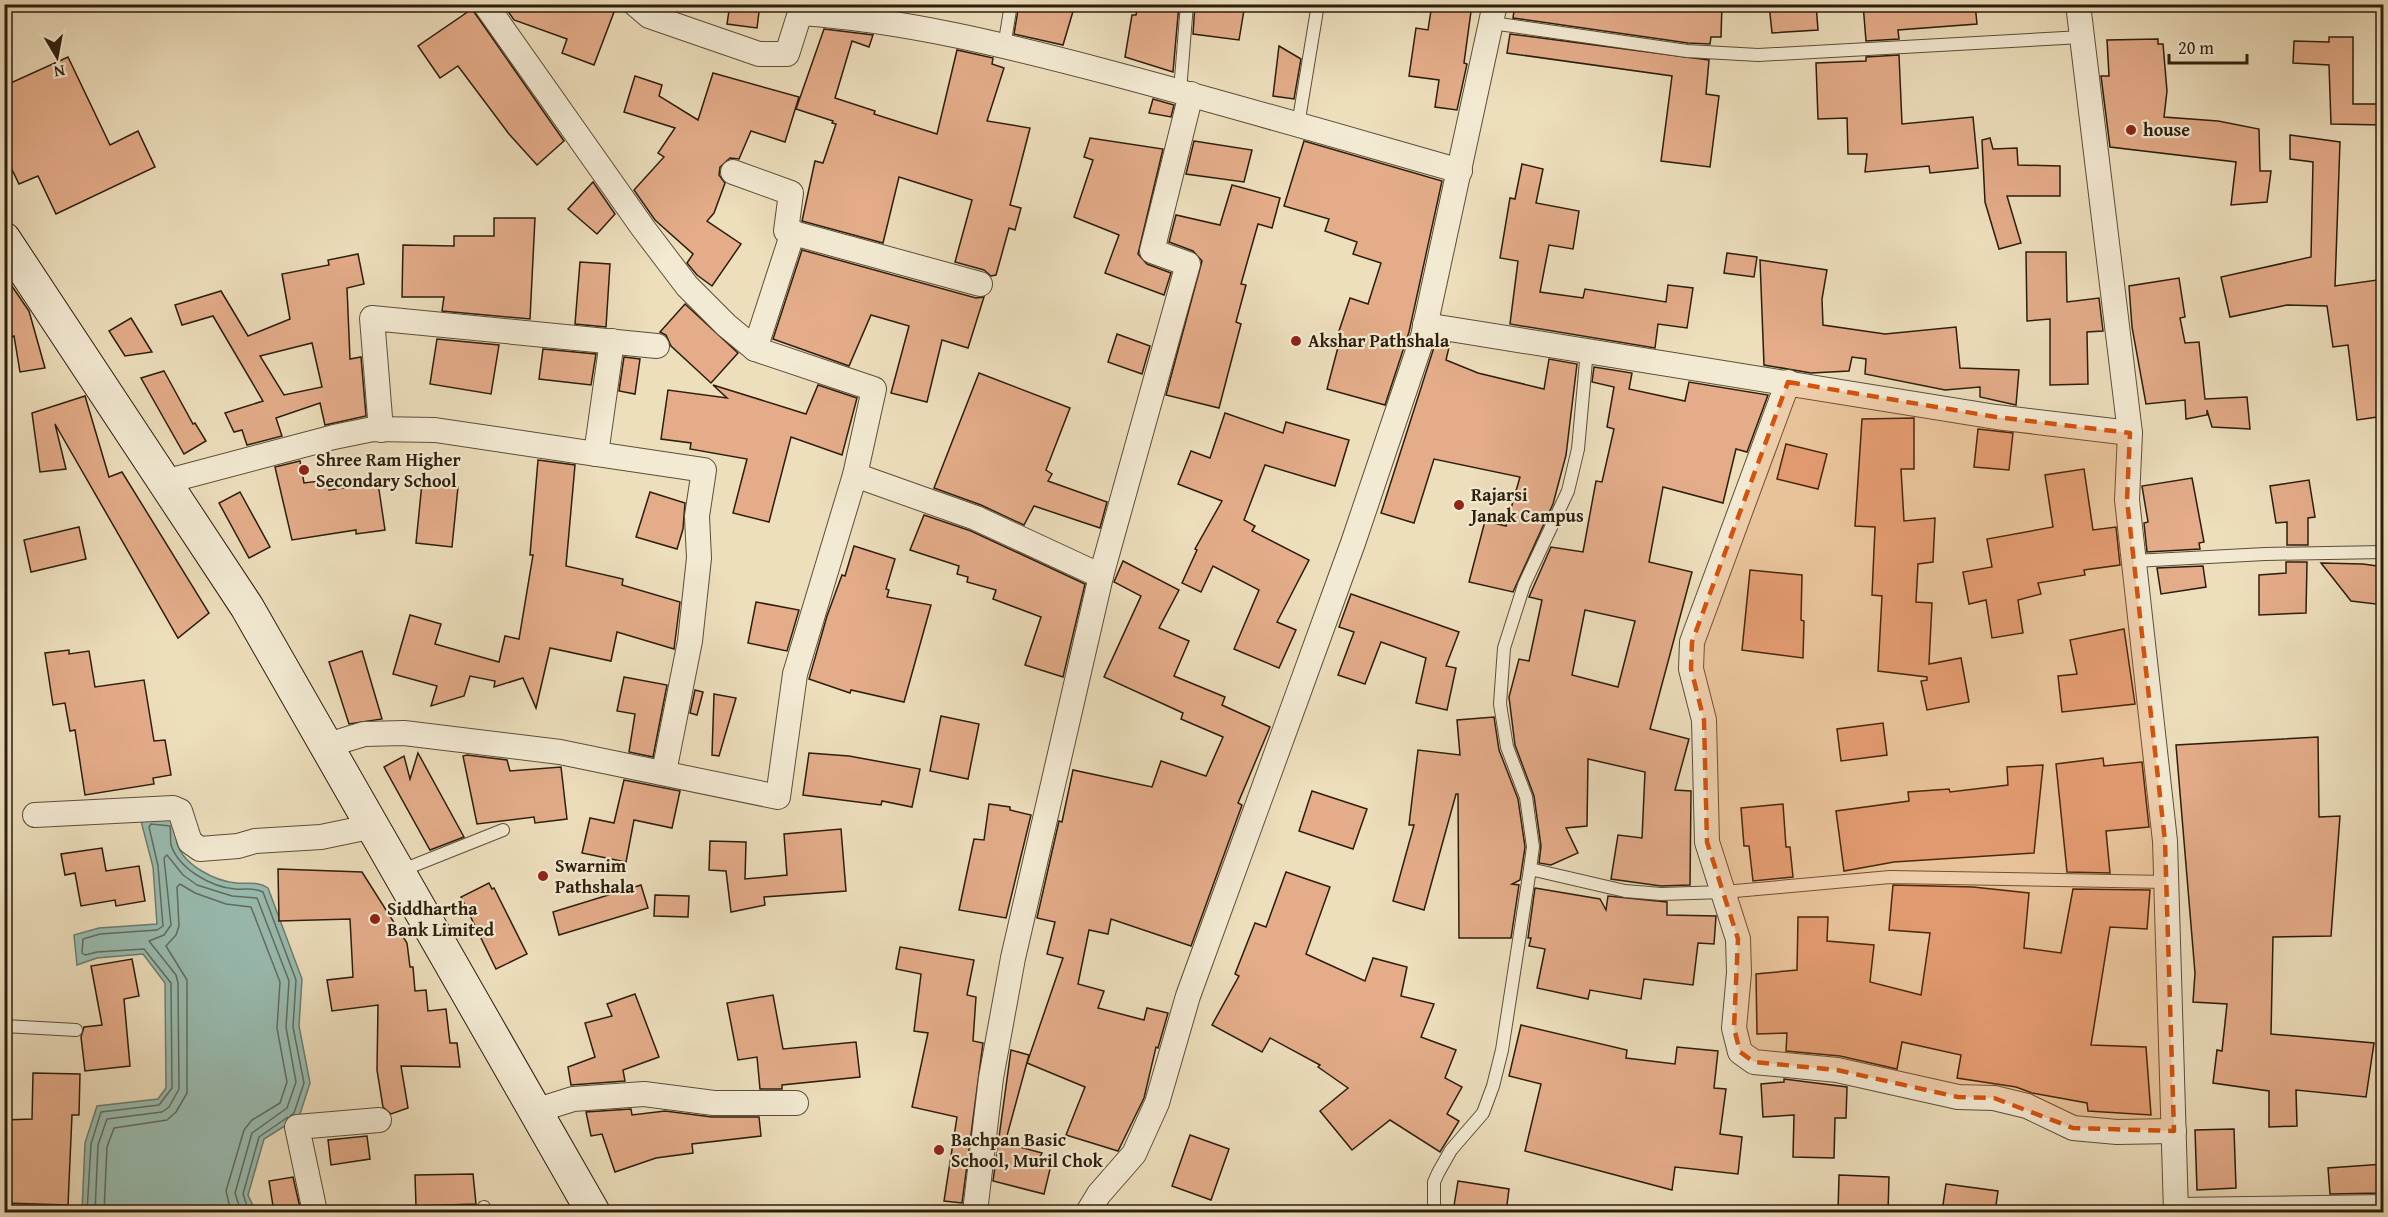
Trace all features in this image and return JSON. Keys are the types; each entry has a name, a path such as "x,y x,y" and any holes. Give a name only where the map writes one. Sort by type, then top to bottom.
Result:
{"main road":[{"path":"4,239 247,607 328,745 593,1212"}],"street":[{"path":"328,745 364,734 404,733 561,752 778,797 795,674 855,475 874,389 755,349 726,325 687,286 485,4"},
{"path":"635,4 649,16 759,54 788,54 800,13 840,10 860,17 1004,47 1185,93 1460,171"},
{"path":"2078,4 2130,433 2127,500 2165,841 2176,1211 2384,1207"},
{"path":"1088,1212 1099,1194 1134,1154 1157,1103 1188,996 1353,543 1425,325 1494,14"},
{"path":"975,1212 991,1078 1013,958 1101,576 1188,264 1152,251 1185,93"},
{"path":"732,172 791,193 786,231 980,284"},
{"path":"755,349 794,232"},
{"path":"381,430 372,318 657,346"},
{"path":"1425,325 1996,417 2130,433"},
{"path":"596,454 612,341"},
{"path":"1788,382 1692,642 1691,669 1704,720 1707,842 1738,939 1739,973 1734,1028 1740,1052 1754,1062 1837,1070 1958,1097 1994,1098 2027,1107 2073,1128 2117,1132 2174,1131"},
{"path":"164,482 334,437 381,430 435,430 704,470 698,516 699,558 690,641 664,772"},
{"path":"855,475 976,518 1101,576"},
{"path":"35,815 173,808 180,811 190,842 200,849 238,846 255,841 321,837 374,826"},
{"path":"535,1111 573,1099 644,1094 714,1103 796,1103"},
{"path":"315,1212 297,1127 379,1120"}],"lane":[{"path":"1004,47 1011,4"},
{"path":"1185,93 1187,4"},
{"path":"1298,125 1318,4"},
{"path":"1494,14 1687,51 1758,55 2082,37"},
{"path":"1434,1212 1434,1182 1451,1150 1483,1113 1502,1050 1533,847 1526,797 1506,747 1500,704 1504,648 1524,585 1568,490 1578,449 1587,350"},
{"path":"2134,561 2265,554 2384,552"},
{"path":"399,871 503,830"},
{"path":"1530,869 1625,891 1724,892 1890,877 2166,882"},
{"path":"4,1026 76,1030"}],"highlighted area":[{"path":"1788,382 1996,417 2130,433 2127,500 2165,841 2174,1131 2073,1128 1994,1098 1958,1097 1837,1070 1754,1062 1740,1052 1734,1028 1738,939 1707,842 1704,720 1691,669 1692,642"}],"water":[{"path":"140,817 177,819 176,840 180,851 193,865 210,875 228,882 257,884 268,888 302,979 299,1026 310,1083 299,1117 264,1139 248,1195 256,1212 82,1212 85,1143 97,1106 158,1099 166,1088 165,983 143,954 97,958 77,965 74,935 99,928 157,924 153,867"}],"building":[{"path":"503,4 617,4 594,65 562,53 567,39 514,20"},
{"path":"730,4 760,4 757,28 727,24"},
{"path":"1019,4 1061,4 1074,8 1063,45 1014,34"},
{"path":"1138,4 1179,4 1173,72 1125,57 1132,15 1136,15"},
{"path":"1195,4 1245,4 1239,40 1193,34"},
{"path":"1432,4 1472,4 1464,63 1467,64 1457,110 1435,107 1439,80 1409,76 1416,28 1428,30"},
{"path":"1515,4 1722,4 1721,37 1711,37 1710,44 1688,43 1513,18"},
{"path":"1769,4 1816,4 1818,30 1772,33"},
{"path":"1863,4 1975,4 1977,24 1898,30 1899,39 1866,41"},
{"path":"472,9 564,141 537,165 509,134 458,66 440,78 418,46"},
{"path":"824,29 873,35 869,47 852,41 835,98 875,111 874,114 937,134 957,50 993,58 992,64 1004,68 987,121 1030,128 1010,205 1021,208 1015,230 1009,228 996,275 991,276 984,270 955,262 972,200 899,177 883,243 802,221 815,161 823,163 836,124 796,109"},
{"path":"1510,34 1709,60 1706,94 1719,96 1710,167 1661,161 1672,76 1507,53"},
{"path":"2329,37 2353,37 2353,104 2384,104 2384,125 2331,124 2329,65 2293,63 2294,41 2329,42"},
{"path":"2158,39 2158,44 2163,44 2167,91 2164,117 2218,121 2259,129 2260,171 2271,171 2267,202 2231,205 2236,162 2110,147 2101,76 2109,76 2107,40"},
{"path":"1279,46 1301,59 1294,99 1273,96"},
{"path":"1899,55 1902,124 1973,117 1978,168 1930,173 1929,166 1865,172 1867,154 1848,154 1847,118 1818,119 1816,63 1866,61 1866,57"},
{"path":"68,57 110,145 138,131 155,167 56,214 38,176 19,184 4,153 4,86"},
{"path":"713,73 799,97 785,142 751,131 739,159 730,158 720,167 719,175 725,183 714,213 707,221 741,244 712,286 697,275 687,263 693,254 655,220 634,190 664,157 658,153 675,128 624,112 635,76 662,85 659,96 698,120"},
{"path":"1153,99 1174,105 1171,117 1149,113"},
{"path":"2290,135 2340,142 2335,286 2384,279 2384,345 2378,346 2384,416 2357,420 2348,345 2333,347 2327,306 2287,305 2230,317 2221,277 2311,257 2313,162 2290,159"},
{"path":"1090,138 1163,149 1138,254 1147,264 1171,273 1164,295 1105,273 1119,235 1074,217 1093,160 1084,157"},
{"path":"1990,138 1993,149 2017,148 2018,165 2060,166 2060,196 2007,196 2021,243 1999,249 1985,202 1982,140"},
{"path":"1194,141 1252,150 1244,182 1186,174"},
{"path":"1304,141 1442,181 1409,332 1385,405 1327,389 1341,336 1338,334 1350,298 1368,304 1381,263 1353,254 1357,242 1325,231 1329,219 1284,206"},
{"path":"1522,164 1543,169 1536,203 1579,211 1573,249 1549,245 1540,292 1583,298 1585,289 1666,302 1668,285 1693,288 1687,328 1658,324 1655,348 1510,324 1518,261 1500,258 1510,198 1515,199"},
{"path":"593,182 615,214 597,234 568,209"},
{"path":"1232,185 1280,198 1272,228 1258,224 1241,284 1246,285 1236,322 1241,324 1219,408 1166,395 1202,261 1193,251 1169,242 1176,215 1220,225"},
{"path":"494,218 535,218 530,319 442,311 444,297 402,297 403,245 454,246 454,236 494,236"},
{"path":"802,250 976,298 984,297 968,348 942,340 927,402 891,393 909,326 871,315 849,366 773,339"},
{"path":"2026,252 2066,252 2067,302 2099,298 2103,331 2087,332 2088,384 2050,385 2050,319 2027,321"},
{"path":"1727,253 1757,257 1754,277 1724,273"},
{"path":"358,254 364,284 347,288 350,359 361,357 366,416 325,425 320,403 276,418 282,436 247,445 242,430 234,432 225,413 263,401 213,316 182,325 175,305 221,291 248,336 290,319 282,274 329,265 328,260","holes":["312,343 322,387 284,395 260,356"]},
{"path":"1760,260 1827,270 1822,299 1823,325 1885,334 1956,327 1960,368 2019,370 2016,405 1980,397 1980,387 1945,390 1865,374 1866,359 1852,357 1849,371 1811,373 1764,365"},
{"path":"580,262 610,264 606,327 575,324"},
{"path":"5,276 29,311 45,368 20,372 14,336 4,340 4,307 9,306"},
{"path":"2179,278 2185,317 2180,318 2185,343 2199,342 2205,399 2247,397 2250,429 2212,427 2207,410 2207,415 2186,419 2185,400 2146,404 2132,327 2129,286"},
{"path":"685,304 738,353 711,383 671,346 666,335 660,332"},
{"path":"131,318 152,352 125,356 109,331"},
{"path":"1117,334 1150,346 1142,374 1108,362"},
{"path":"437,339 499,345 491,394 430,384"},
{"path":"1436,341 1450,343 1446,360 1478,373 1544,389 1549,359 1577,364 1566,455 1553,504 1513,592 1469,582 1485,521 1506,526 1520,477 1434,459 1414,523 1381,513"},
{"path":"543,349 596,354 591,385 539,379"},
{"path":"624,357 640,359 635,394 619,391"},
{"path":"1594,367 1632,373 1629,389 1685,401 1689,382 1768,395 1747,452 1736,449 1723,503 1663,487 1649,562 1692,572 1650,729 1689,739 1675,790 1691,791 1690,885 1661,886 1611,879 1618,835 1642,838 1645,772 1588,759 1587,826 1566,828 1578,853 1551,865 1539,863 1541,846 1534,796 1515,745 1509,697 1519,659 1529,661 1542,600 1529,597 1551,547 1583,552 1596,481 1602,482 1614,429 1607,427 1614,387 1592,382","holes":["1585,610 1635,621 1618,687 1572,675"]},
{"path":"164,371 193,424 195,423 206,441 184,454 141,378"},
{"path":"979,373 1070,408 1046,470 1052,474 1048,481 1107,502 1100,528 1034,506 1024,525 981,505 934,488"},
{"path":"713,385 806,414 818,385 857,398 842,455 791,437 769,522 733,513 747,459 690,449 691,443 661,439 668,390 727,398"},
{"path":"85,396 109,477 122,472 209,613 178,638 55,424 66,469 40,472 32,413"},
{"path":"1225,413 1283,433 1286,422 1349,440 1335,486 1265,465 1244,520 1255,526 1252,531 1309,560 1277,622 1296,630 1279,668 1234,649 1259,590 1213,566 1201,592 1182,583 1197,550 1195,549 1222,501 1178,484 1191,451 1210,458"},
{"path":"1914,418 1914,469 1901,469 1904,521 1935,518 1933,562 1918,564 1916,602 1932,603 1929,664 1961,658 1969,702 1927,710 1921,681 1927,680 1927,677 1878,671 1882,596 1872,595 1875,527 1855,526 1862,419"},
{"path":"1978,429 2013,433 2009,470 1974,467"},
{"path":"1786,444 1827,454 1818,489 1777,479"},
{"path":"538,460 575,465 566,566 623,579 622,585 680,602 674,649 617,632 611,661 550,648 536,708 523,678 494,687 495,681 470,676 464,696 431,706 437,686 393,674 410,615 441,624 435,644 499,662 505,636 519,639 533,555 530,555"},
{"path":"300,461 304,483 328,480 329,490 378,483 385,530 356,534 356,530 292,540 275,467"},
{"path":"2084,469 2093,530 2116,527 2120,565 2084,570 2085,575 2038,583 2041,594 2018,600 2023,633 1992,638 1986,600 1969,604 1963,572 1992,567 1987,539 2053,527 2045,475"},
{"path":"2192,478 2204,542 2199,543 2200,549 2147,552 2144,523 2148,522 2142,486"},
{"path":"2309,480 2315,517 2308,518 2308,545 2287,545 2287,522 2276,523 2270,486"},
{"path":"422,483 458,487 452,547 416,543"},
{"path":"240,492 270,547 249,558 219,503"},
{"path":"650,492 685,503 683,529 677,549 636,537"},
{"path":"924,515 971,531 1085,584 1063,677 1025,665 1041,617 993,599 996,590 967,582 968,577 957,574 959,566 910,550"},
{"path":"79,527 86,559 31,572 24,540"},
{"path":"854,546 895,559 886,589 889,590 887,597 931,605 904,702 851,690 850,693 809,679 827,616 842,575 845,576"},
{"path":"1123,561 1179,590 1159,628 1189,641 1174,676 1225,697 1222,705 1270,727 1238,803 1242,805 1191,946 1111,919 1108,934 1089,930 1078,984 1104,991 1098,1008 1144,1020 1147,1008 1168,1013 1158,1048 1156,1047 1144,1098 1118,1151 1066,1135 1085,1087 1027,1063 1063,958 1047,954 1055,922 1037,918 1059,821 1062,822 1073,770 1152,787 1161,761 1206,776 1223,737 1181,719 1183,713 1104,677 1141,596 1114,582"},
{"path":"2286,562 2307,562 2306,613 2259,615 2259,575 2286,573"},
{"path":"2321,563 2384,567 2384,605 2351,601"},
{"path":"2203,566 2206,587 2161,594 2157,568"},
{"path":"1750,570 1802,575 1803,658 1742,650"},
{"path":"1351,594 1459,632 1446,666 1456,668 1447,710 1416,703 1426,658 1381,642 1365,684 1338,675 1354,632 1339,627"},
{"path":"756,602 799,610 787,651 748,643"},
{"path":"2124,629 2135,704 2062,712 2058,676 2077,674 2070,640"},
{"path":"69,650 69,654 89,651 95,687 144,680 154,741 165,740 171,775 153,778 154,784 85,795 75,730 70,731 65,703 53,705 45,653"},
{"path":"362,651 382,719 349,724 329,662"},
{"path":"624,677 667,685 653,757 629,752 635,714 617,711"},
{"path":"695,690 703,692 697,715 690,713"},
{"path":"714,694 736,698 719,756 712,755"},
{"path":"941,716 979,724 968,779 930,771"},
{"path":"1494,717 1499,750 1518,799 1525,847 1520,880 1512,884 1519,885 1511,938 1459,938 1458,794 1456,794 1424,910 1393,901 1414,825 1409,825 1418,750 1460,755 1457,720"},
{"path":"1883,723 1887,755 1841,761 1837,729"},
{"path":"2318,737 2319,817 2340,816 2331,936 2273,937 2271,1034 2374,1043 2366,1097 2296,1090 2297,1126 2269,1127 2269,1091 2213,1083 2217,1050 2222,1051 2227,1004 2193,1002 2195,973 2176,745"},
{"path":"418,753 464,837 430,850 384,767 404,756 410,779"},
{"path":"809,753 849,756 920,769 912,807 882,801 881,805 803,795"},
{"path":"463,756 507,760 510,771 561,767 567,819 535,823 534,817 477,824"},
{"path":"2103,758 2104,766 2142,762 2149,827 2106,831 2110,873 2067,872 2056,764"},
{"path":"2043,765 2034,853 1894,862 1844,871 1836,811 1909,801 1908,792 1949,789 1950,792 2008,785 2007,767"},
{"path":"624,780 680,791 672,828 634,820 626,862 582,853 590,818 614,823"},
{"path":"1312,791 1367,809 1353,849 1299,831"},
{"path":"989,804 1010,807 1010,810 1031,815 1006,918 959,910 974,839 984,840"},
{"path":"1783,804 1786,847 1790,847 1793,877 1753,881 1749,846 1744,846 1741,808"},
{"path":"841,829 846,891 764,897 765,905 731,912 726,871 709,870 710,841 746,842 745,879 787,875 784,834"},
{"path":"102,848 106,871 139,866 145,901 116,906 115,900 81,906 75,873 65,875 61,854"},
{"path":"278,869 362,872 407,943 410,967 413,967 415,991 426,990 428,1011 446,1009 450,1043 457,1043 460,1067 401,1066 408,1108 391,1114 383,1107 377,1070 378,1005 332,1011 327,980 353,977 350,919 279,921"},
{"path":"1286,872 1330,887 1306,954 1365,981 1373,958 1407,967 1401,996 1434,1004 1421,1037 1456,1050 1445,1078 1462,1087 1447,1114 1459,1121 1440,1152 1390,1120 1352,1150 1320,1111 1348,1088 1318,1067 1320,1065 1270,1038 1262,1052 1212,1025 1239,976 1235,974 1255,923 1266,927"},
{"path":"489,883 492,889 494,888 527,954 496,969 461,897"},
{"path":"641,885 648,908 559,935 553,912"},
{"path":"1893,885 1973,887 2029,893 2024,948 2061,953 2073,889 2150,890 2147,929 2110,927 2091,1045 2146,1047 2151,1115 2088,1111 2087,1103 2032,1093 2016,1087 1957,1078 1961,1055 1902,1042 1897,1069 1840,1056 1786,1051 1787,1033 1757,1034 1756,974 1797,970 1798,917 1828,917 1827,941 1874,945 1870,982 1921,995 1930,933 1889,930"},
{"path":"1535,888 1600,899 1606,910 1608,896 1667,902 1667,915 1716,916 1714,944 1698,943 1693,985 1644,979 1641,999 1590,990 1588,999 1537,988 1545,949 1529,946 1531,938 1528,938"},
{"path":"655,895 689,896 688,917 654,916"},
{"path":"900,947 974,960 967,995 976,997 973,1041 983,1043 962,1203 944,1201 957,1117 912,1107 928,1033 914,1031 921,974 896,969"},
{"path":"132,959 139,996 124,999 130,1066 85,1071 81,1037 84,1027 102,1025 91,966"},
{"path":"635,994 659,1057 623,1070 625,1081 571,1085 568,1067 595,1057 585,1023 612,1016 607,1004"},
{"path":"773,995 783,1049 856,1042 860,1077 782,1085 782,1089 760,1089 757,1057 738,1060 727,1003"},
{"path":"1521,1025 1627,1050 1626,1058 1675,1064 1677,1047 1718,1051 1714,1088 1726,1089 1720,1134 1742,1137 1738,1174 1675,1167 1672,1190 1525,1151 1541,1084 1509,1076"},
{"path":"1011,1050 1029,1055 1005,1143 1042,1153 1039,1159 1051,1165 1044,1194 993,1181"},
{"path":"33,1073 80,1074 79,1115 72,1115 68,1205 4,1203 4,1120 32,1119"},
{"path":"1784,1079 1847,1087 1846,1118 1835,1118 1834,1158 1793,1157 1794,1115 1763,1117 1761,1084 1784,1082"},
{"path":"631,1109 632,1115 665,1111 712,1117 759,1117 761,1136 692,1144 693,1153 656,1158 615,1172 602,1134 591,1136 586,1112"},
{"path":"2234,1129 2236,1188 2197,1190 2195,1130"},
{"path":"1190,1135 1229,1149 1211,1200 1172,1186"},
{"path":"367,1136 370,1159 331,1165 328,1140"},
{"path":"2384,1164 2384,1193 2330,1194 2328,1168"},
{"path":"473,1174 476,1204 416,1206 415,1175"},
{"path":"1839,1175 1889,1177 1888,1212 1838,1212"},
{"path":"293,1177 301,1212 274,1212 269,1181"},
{"path":"1458,1181 1509,1189 1506,1212 1453,1212"},
{"path":"1946,1184 1998,1191 1995,1212 1942,1212"}],"place":[{"name":"house","path":"2131,130"},
{"name":"Akshar Pathshala","path":"1296,341"},
{"name":"Shree Ram Higher Secondary School","path":"304,470"},
{"name":"Rajarsi Janak Campus","path":"1459,505"},
{"name":"Swarnim Pathshala","path":"543,876"},
{"name":"Siddhartha Bank Limited","path":"375,919"},
{"name":"Bachpan Basic School, Muril Chok","path":"939,1150"}]}
